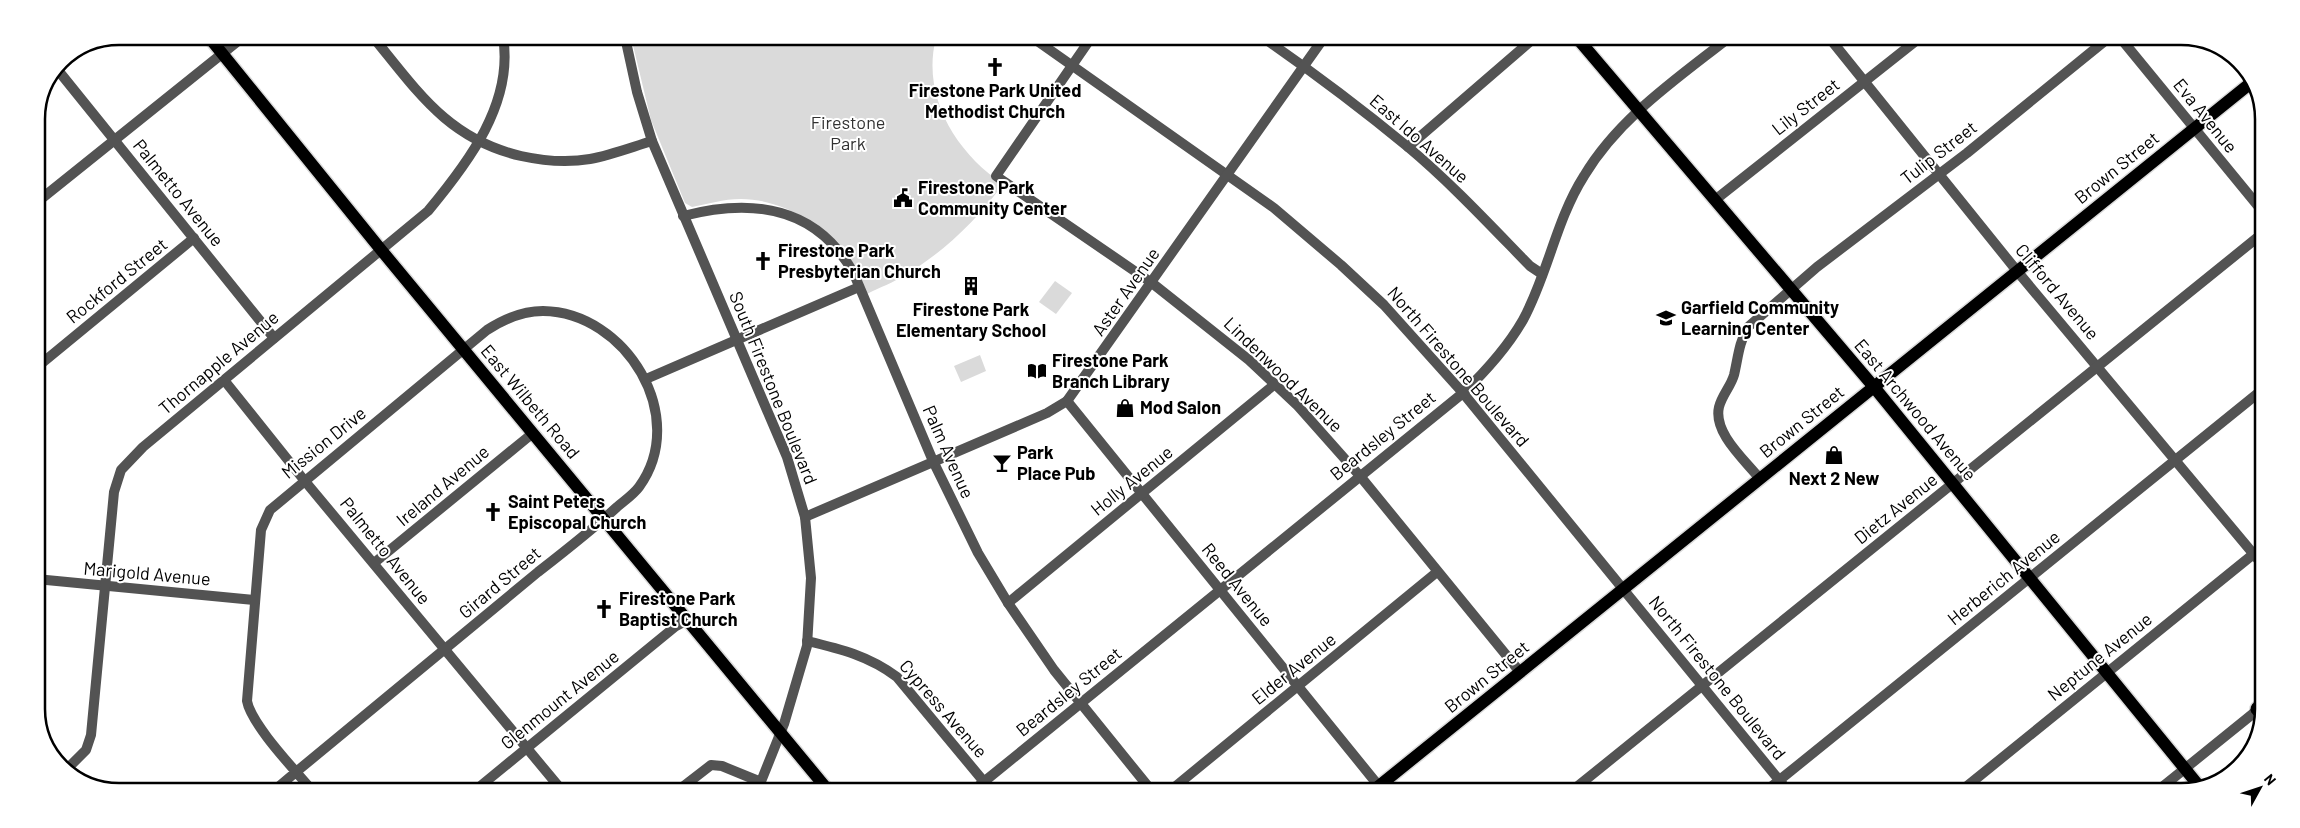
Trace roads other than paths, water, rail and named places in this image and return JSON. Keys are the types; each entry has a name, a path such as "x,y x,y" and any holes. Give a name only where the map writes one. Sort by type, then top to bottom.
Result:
{"main road":[{"name":"East Wilbeth Road","path":"215,45 463,350 822,783"},
{"name":"East Archwood Avenue","path":"1583,45 1874,387 2196,782"},
{"name":"Brown Street","path":"1386,783 1520,672 2247,86"}],"street":[{"path":"45,196 232,45"},
{"path":"380,45 436,111 478,142 506,152 532,158 564,161 603,157 652,141"},
{"name":"Thornapple Avenue","path":"71,765 86,750 91,736 114,492 121,470 134,455 428,211 449,187 478,142 495,106 504,81 506,54 504,45"},
{"name":"South Firestone Boulevard","path":"627,45 636,92 652,141 787,457 805,517 811,578 807,641 781,732 760,783"},
{"name":"North Firestone Boulevard","path":"1042,45 1228,175 1294,225 1363,285 1409,332 1463,393 1781,783"},
{"path":"1072,67 1086,45"},
{"name":"East Ido Avenue","path":"1274,45 1408,147 1450,185 1530,266 1542,274"},
{"name":"Aster Avenue","path":"805,517 1047,413 1067,401 1319,45"},
{"path":"1408,147 1526,45"},
{"name":"Beardsley Street","path":"990,783 1080,704 1463,393 1490,368 1524,318 1583,176 1614,134 1638,110 1720,45"},
{"name":"Clifford Avenue","path":"1835,45 2018,271 2175,460 2255,549"},
{"name":"Lily Street","path":"1715,200 1911,45"},
{"name":"Tulip Street","path":"1760,479 1723,432 1718,420 1719,406 1733,378 1742,338 1748,327 1868,227 1939,174 2100,45"},
{"name":"Eva Avenue","path":"2126,45 2255,202"},
{"name":"Lindenwood Avenue","path":"1072,67 996,176 1152,283 1221,336 1275,384 1317,426 1360,476 1520,672"},
{"name":"Palmetto Avenue","path":"61,74 274,338"},
{"name":"Palm Avenue","path":"683,216 712,208 746,206 785,214 813,229 830,243 850,267 933,461 978,553 1008,603 1080,704 1145,783"},
{"name":"Rockford Street","path":"45,361 194,238"},
{"name":"Dietz Avenue","path":"1582,783 2255,239"},
{"path":"646,379 858,287"},
{"name":"Mission Drive","path":"306,783 248,708 247,684 254,600 263,522 270,510 463,350 504,320 533,312 556,312 572,316 600,329 627,354 646,379"},
{"name":"Girard Street","path":"283,783 604,519 640,486 647,474 657,445 657,417 646,379"},
{"name":"Palmetto Avenue","path":"224,380 304,480 556,783"},
{"name":"Holly Avenue","path":"1008,603 1275,384"},
{"name":"Herberich Avenue","path":"1775,783 2255,396"},
{"name":"Reed Avenue","path":"1067,401 1374,783"},
{"name":"Ireland Avenue","path":"374,563 532,433"},
{"name":"Neptune Avenue","path":"1971,783 2255,553"},
{"name":"Elder Avenue","path":"1180,783 1437,572"},
{"name":"Marigold Avenue","path":"45,580 254,600"},
{"name":"Glenmount Avenue","path":"484,783 676,626 687,620"},
{"name":"Cypress Avenue","path":"807,641 857,653 881,665 897,677 985,783"},
{"path":"2166,783 2255,712"},
{"path":"688,783 711,765 722,766 755,783"}],"place":[{"name":"Firestone Park United Methodist Church","path":"995,67"},
{"name":"Firestone Park Community Center","path":"903,198"},
{"name":"Firestone Park Presbyterian Church","path":"763,261"},
{"name":"Firestone Park Elementary School","path":"971,286"},
{"name":"Garfield Community Learning Center","path":"1666,318"},
{"name":"Firestone Park Branch Library","path":"1037,371"},
{"name":"Mod Salon","path":"1125,408"},
{"name":"Next 2 New","path":"1834,455"},
{"name":"Park Place Pub","path":"1002,463"},
{"name":"Saint Peters Episcopal Church","path":"493,512"},
{"name":"Firestone Park Baptist Church","path":"604,609"}],"park label":[{"name":"Firestone Park","path":"848,133"}]}
